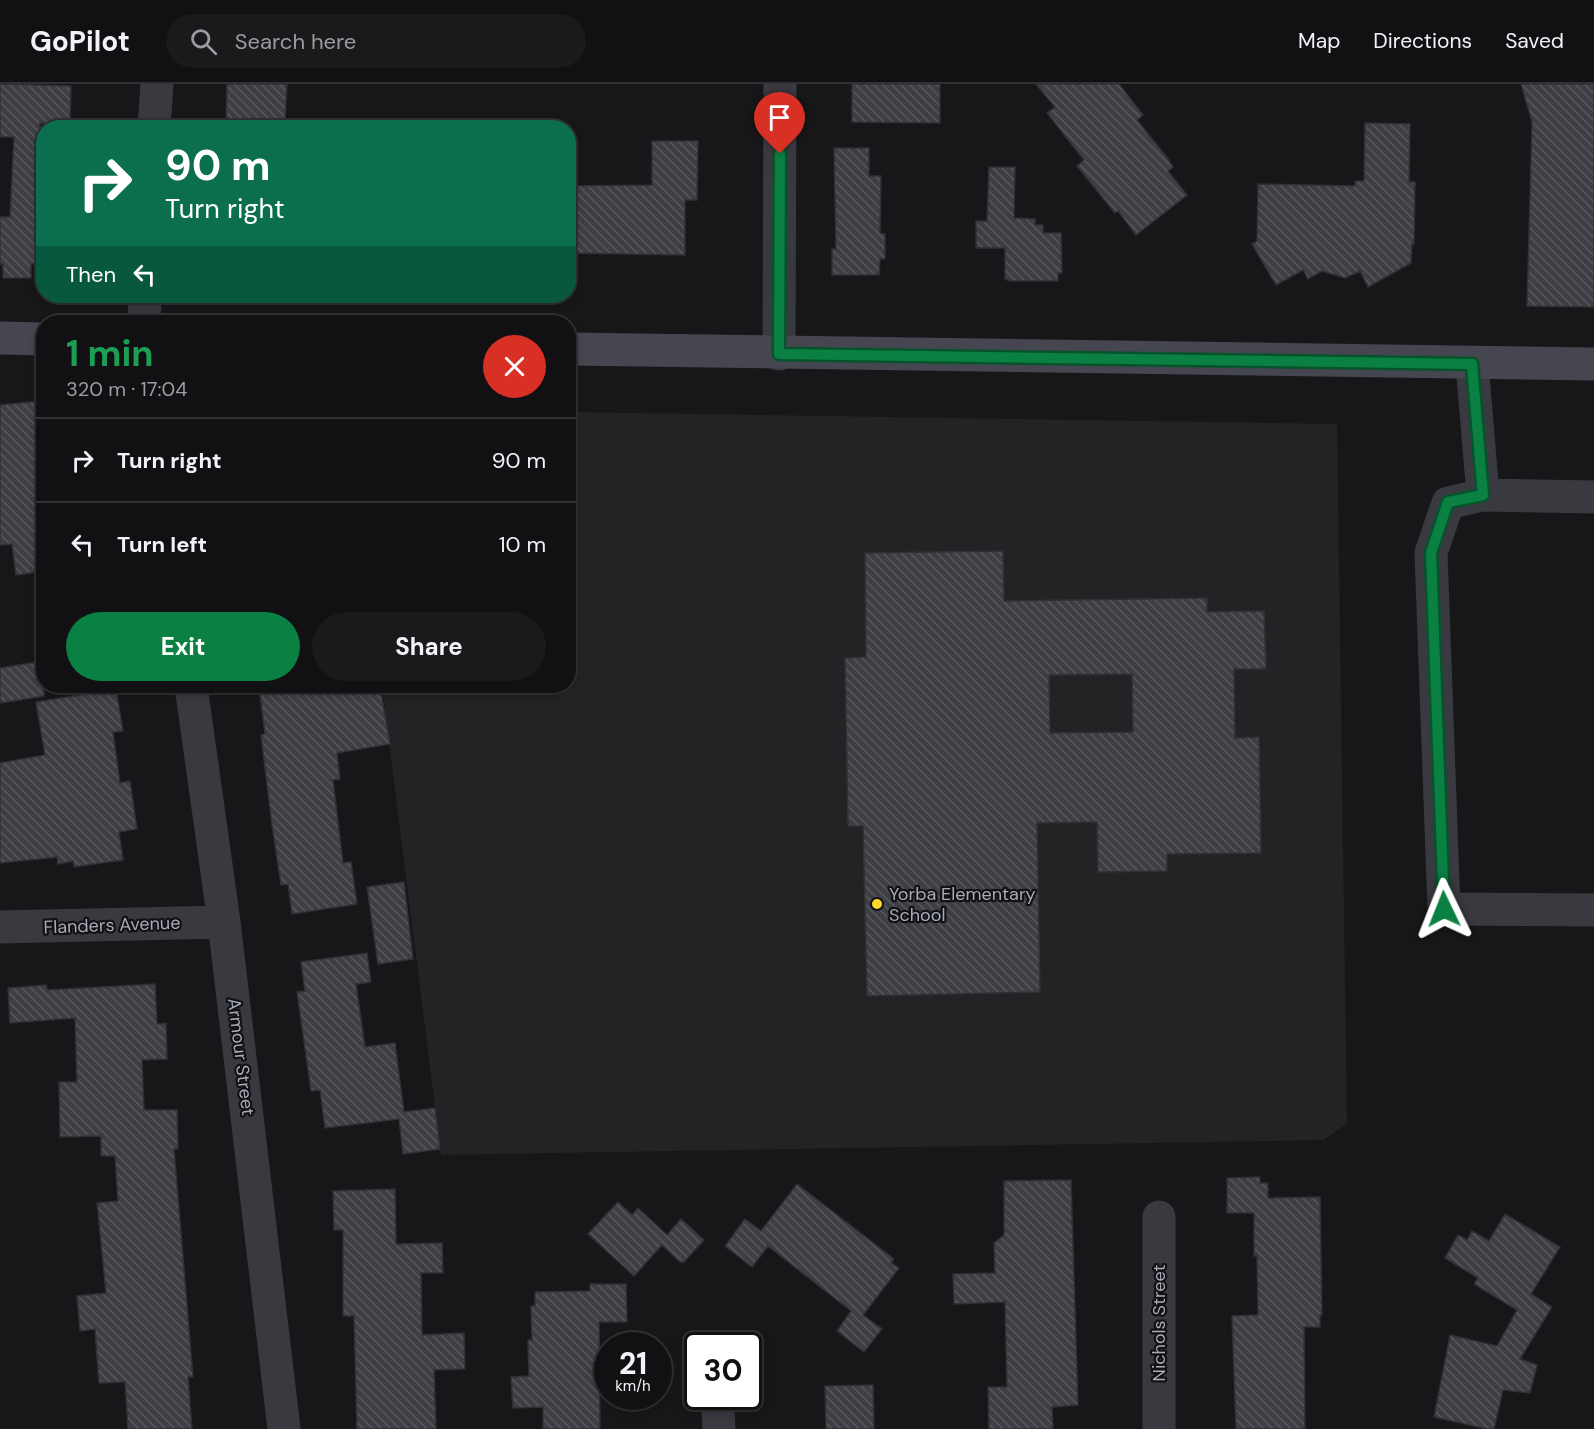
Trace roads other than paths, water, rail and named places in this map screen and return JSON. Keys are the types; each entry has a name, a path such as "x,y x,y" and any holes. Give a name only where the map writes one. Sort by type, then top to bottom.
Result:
{"main road":[{"path":"0,338 36,339"},
{"path":"576,349 779,354 1594,364"}],"street":[{"path":"155,120 157,84"},
{"path":"779,354 780,84"},
{"path":"1472,364 1483,495"},
{"path":"1594,497 1483,495 1448,502 1431,553 1444,909 1594,910"},
{"name":"Armour Street","path":"192,693 224,921 284,1429"},
{"name":"Flanders Avenue","path":"0,927 224,921"},
{"name":"Nichols Street","path":"1159,1217 1159,1429"},
{"path":"718,1410 719,1429"}],"place":[{"name":"Yorba Elementary School","path":"877,904"}]}
